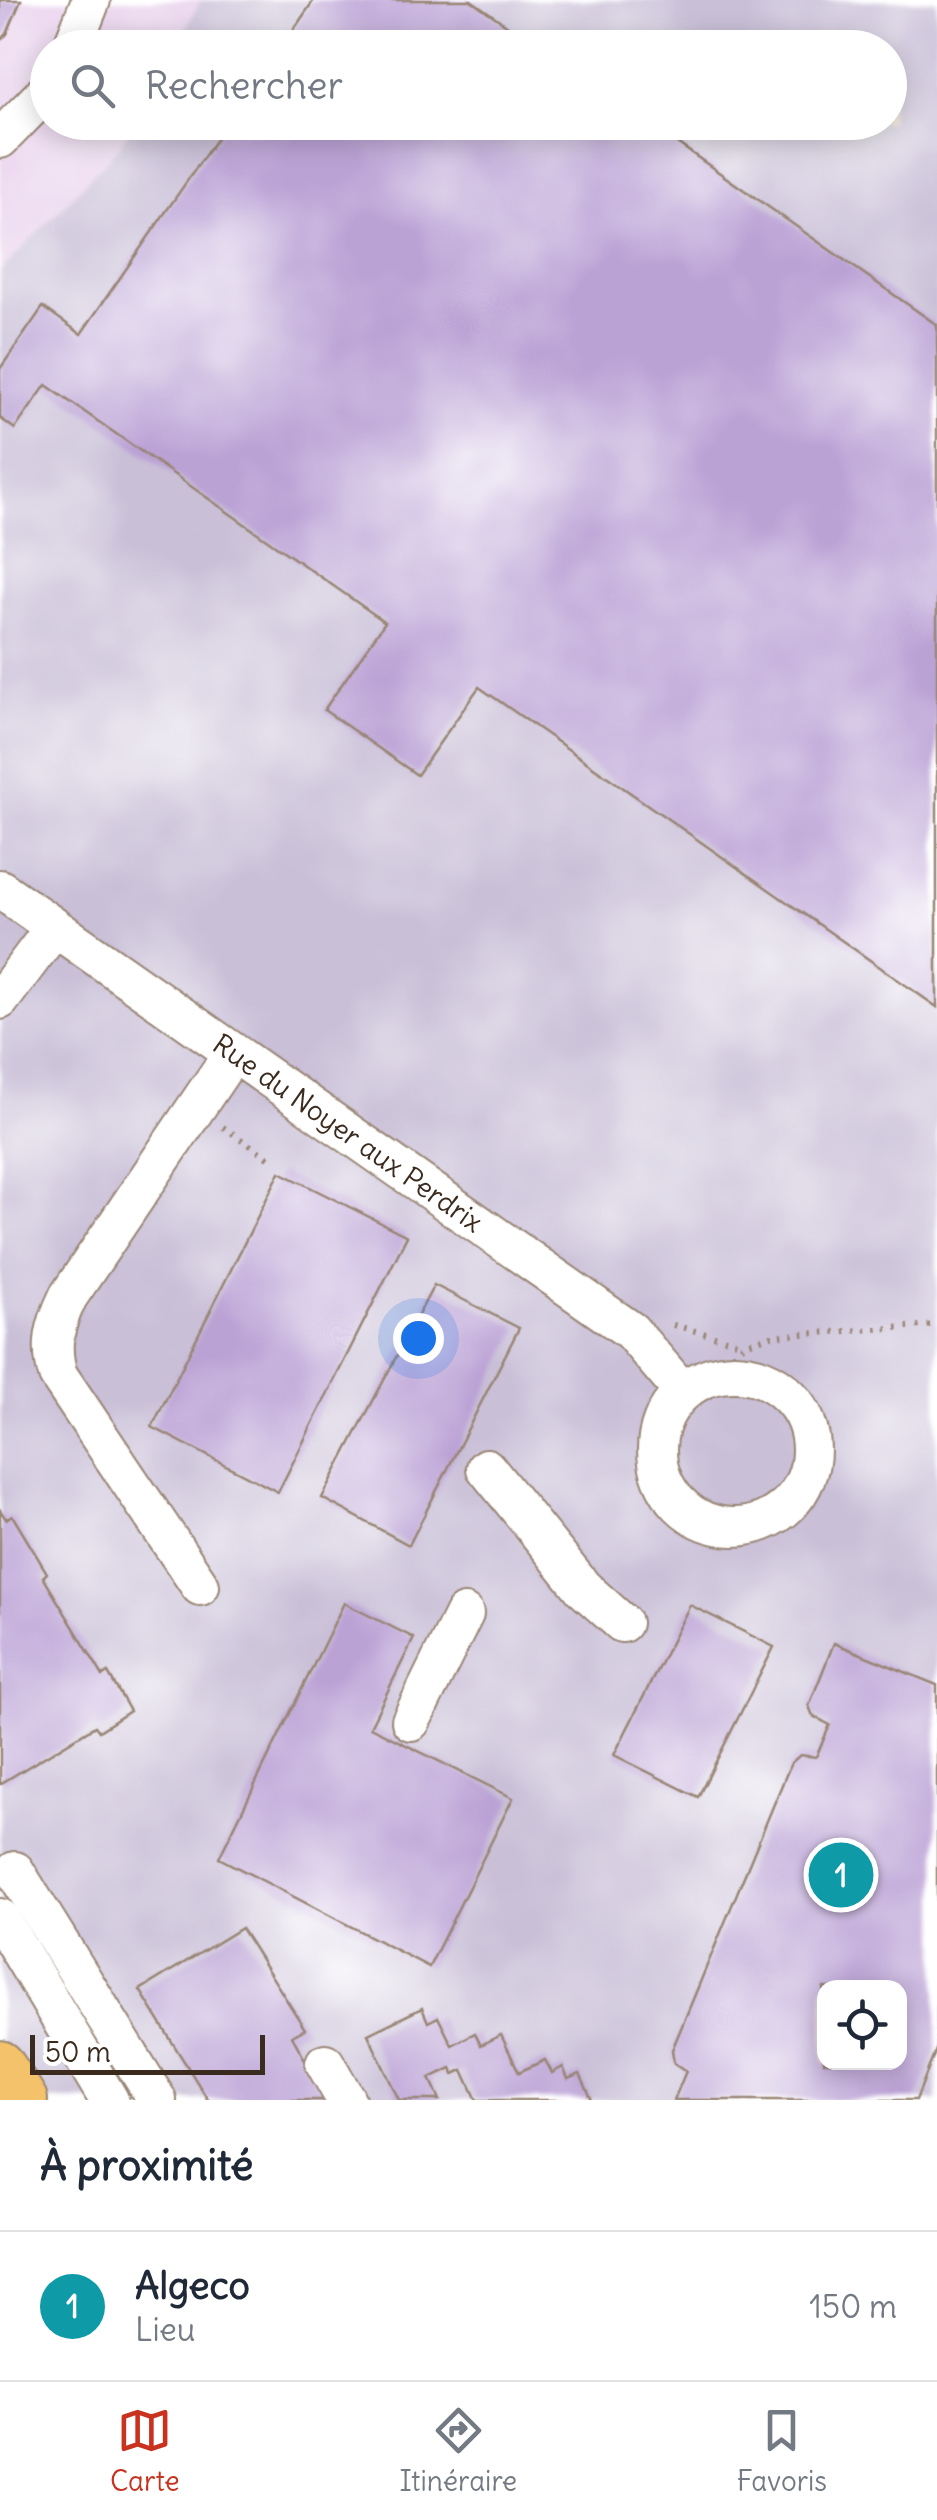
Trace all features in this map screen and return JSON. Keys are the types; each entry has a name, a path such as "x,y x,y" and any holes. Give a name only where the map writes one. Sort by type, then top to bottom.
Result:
{"main road":[{"path":"0,2065 23,2100"}],"street":[{"path":"79,30 91,0"},
{"path":"0,138 30,108"},
{"name":"Rue du Noyer aux Perdrix","path":"0,889 631,1331 697,1384"},
{"path":"0,1000 54,928"},
{"path":"200,1586 58,1375 52,1353 55,1323 68,1296 233,1052"},
{"path":"486,1468 583,1588 622,1624"},
{"path":"411,1721 464,1614"},
{"path":"15,1871 157,2100"},
{"path":"0,1918 109,2100"},
{"path":"325,2063 346,2100"}],"path":[{"path":"210,1118 275,1162"},
{"path":"697,1384 744,1344 770,1336 937,1325"}],"shaded area":[{"path":"0,0 201,0 184,30 30,30 30,140 123,140 0,272"},
{"path":"201,0 937,0 937,2100 0,2100 0,272 123,140 907,140 907,30 184,30"}],"building":[{"path":"0,0 21,0 7,34 0,41"},
{"path":"314,0 471,0 514,30 293,30"},
{"path":"216,140 673,140 937,325 937,1007 479,687 417,775 324,710 385,622 46,385 15,429 0,418 0,369 43,307 81,334"},
{"path":"280,1172 407,1236 278,1492 152,1427"},
{"path":"434,1285 519,1328 409,1545 322,1498"},
{"path":"0,1510 6,1519 12,1515 47,1573 43,1577 103,1676 108,1673 130,1711 99,1731 95,1726 0,1784"},
{"path":"344,1603 414,1638 370,1727 513,1798 429,1967 219,1858"},
{"path":"690,1605 774,1647 698,1797 614,1755"},
{"path":"834,1643 937,1685 937,2047 916,2100 674,2100 686,2071 674,2063 672,2050 791,1763 800,1755 816,1757 830,1725 813,1716 809,1706"},
{"path":"241,1928 305,2029 292,2036 327,2100 208,2100 140,1990"},
{"path":"422,2008 428,2022 438,2017 452,2045 475,2033 481,2045 501,2035 519,2072 545,2060 552,2073 563,2067 568,2079 580,2074 592,2100 477,2100 463,2070 454,2074 451,2068 430,2078 440,2100 399,2100 368,2034"}],"place":[{"name":"Algeco","path":"841,1875"}]}
